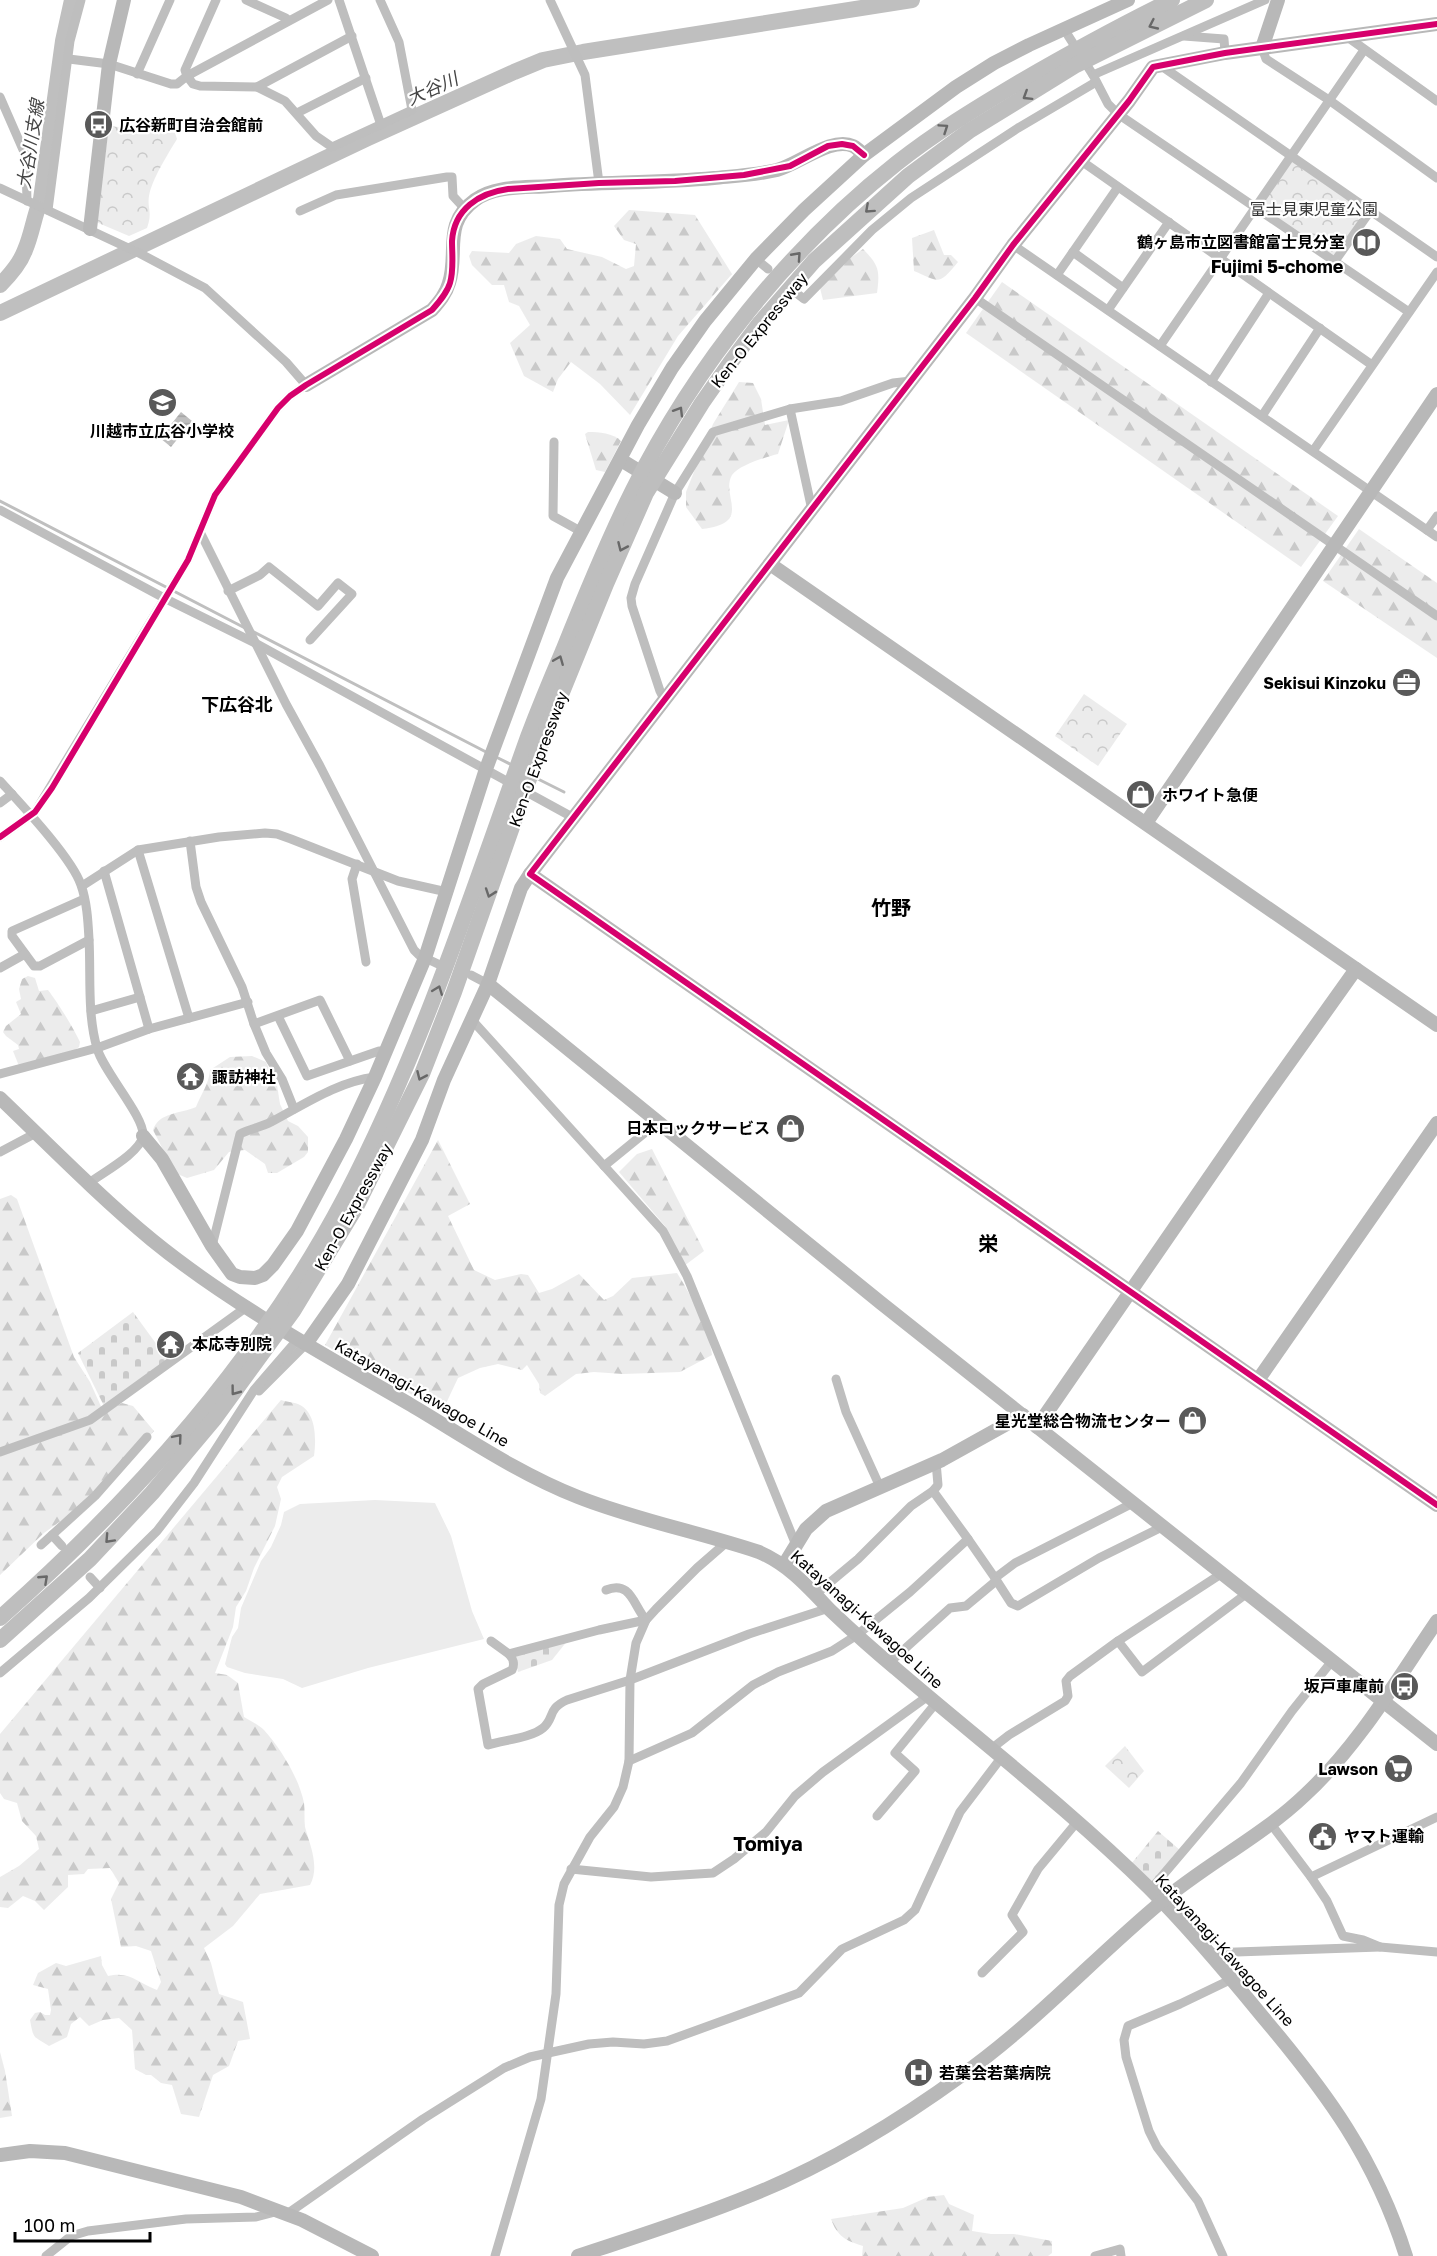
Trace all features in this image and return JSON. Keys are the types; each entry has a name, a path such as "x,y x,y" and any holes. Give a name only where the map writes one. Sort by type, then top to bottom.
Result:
{"highway":[{"name":"Ken-O Expressway","path":"0,1640 90,1559 152,1493 215,1418 264,1340 356,1207 422,1074 454,993 502,835 590,583 655,465 687,396 722,346 772,283 830,222 865,189 942,129 1073,59 1172,0"},
{"name":"Ken-O Expressway","path":"1073,59 1206,0"},
{"name":"Ken-O Expressway","path":"0,1618 77,1548 144,1479 264,1340"}],"street":[{"path":"45,209 70,41 81,0"},
{"path":"90,230 109,64 124,0"},
{"path":"137,74 171,0"},
{"path":"216,0 185,70 193,84 257,87 285,101 316,136 332,147 412,110 399,42 380,0"},
{"path":"246,0 262,3 288,21"},
{"path":"307,11 305,7 308,0"},
{"path":"69,58 109,64 177,84 187,76 328,0"},
{"path":"339,0 381,125"},
{"path":"550,0 585,75 599,183"},
{"path":"142,1136 162,1160 212,1246 232,1274 255,1278 263,1275 297,1231 317,1194 432,961 447,892 486,770 557,578 672,368 705,321 756,259 804,210 864,155 956,87 994,63 1128,0"},
{"path":"795,292 804,299 872,230 911,198 1094,78 1265,0"},
{"path":"1278,0 1262,48 1266,59 1329,100 1437,178"},
{"path":"0,1673 100,1588 171,1514 194,1483 236,1417 348,1284 422,1140 444,1080 488,984 521,888 530,874 912,381 1013,245 1153,67 1225,53 1436,25"},
{"path":"1064,29 1108,104 1118,114 1409,312"},
{"path":"257,87 352,36"},
{"path":"1182,36 1224,39 1225,53"},
{"path":"1346,36 1437,101"},
{"path":"1160,346 1364,50"},
{"path":"1159,64 1437,257"},
{"path":"297,114 366,78"},
{"path":"0,97 24,152 29,203"},
{"path":"0,837 30,817 52,788 192,553 211,501 278,408 306,385 432,310 450,282 455,226 465,208 475,199 493,191 599,183 675,181 764,172 790,166 828,146 842,144 853,146 864,155"},
{"path":"1080,160 1372,365"},
{"path":"300,211 336,195 447,177 452,177 453,196 465,208"},
{"path":"1057,275 1118,187"},
{"path":"0,188 123,245 205,288 286,362 306,385"},
{"path":"1335,261 1371,210"},
{"path":"1108,310 1169,222"},
{"path":"1013,245 1437,537"},
{"path":"1073,252 1123,288"},
{"path":"756,259 768,269"},
{"path":"1313,451 1437,272"},
{"path":"1211,381 1269,293"},
{"path":"975,298 1437,616"},
{"path":"1262,416 1320,328"},
{"path":"665,701 638,628 631,598 634,584 675,493 713,432 790,409 842,400 893,383 912,381"},
{"path":"1146,823 1437,394"},
{"path":"790,409 812,510"},
{"path":"554,442 553,516 582,532"},
{"path":"621,460 675,493"},
{"path":"0,510 166,599 255,643 574,818"},
{"path":"1427,530 1437,516"},
{"path":"200,532 228,591 414,950 432,961"},
{"path":"770,564 1437,1024"},
{"path":"228,591 260,575 269,567 318,606 338,583 352,594 310,640"},
{"path":"0,781 57,848 82,886 89,940 91,1011 97,1048 104,1065 141,1123 142,1136 135,1150 89,1183"},
{"path":"0,803 12,794"},
{"path":"82,886 138,850 242,835 277,834 398,881 447,892"},
{"path":"190,841 196,887 201,902 248,1002 254,1024 294,1108"},
{"path":"138,850 189,1018"},
{"path":"357,864 352,879 366,962"},
{"path":"104,871 149,1029"},
{"path":"530,874 1437,1505"},
{"path":"84,899 12,931 12,936 34,966 40,966 89,940"},
{"path":"0,968 25,954"},
{"path":"1037,1426 1356,969"},
{"path":"471,975 488,984 1162,1527 1437,1744"},
{"path":"91,1011 140,997"},
{"path":"254,1024 320,1000 350,1061"},
{"path":"0,1074 97,1048 149,1029 248,1002"},
{"path":"278,1016 307,1076 378,1052 386,1052"},
{"path":"472,1020 663,1231 687,1276 796,1545"},
{"path":"212,1246 240,1134 268,1123 331,1090 362,1078 375,1077"},
{"name":"Katayanagi-Kawagoe Line","path":"0,1098 153,1240 192,1270 302,1341 510,1464 554,1487 609,1508 728,1541 759,1552 784,1565 857,1635 1077,1822 1150,1889 1232,1979 1297,2057 1344,2121 1375,2175 1406,2256"},
{"path":"604,1166 658,1122"},
{"path":"1258,1380 1437,1123"},
{"path":"0,1152 36,1133"},
{"path":"0,1452 90,1420 248,1306"},
{"path":"836,1379 846,1412 880,1487"},
{"path":"784,1565 806,1529 826,1511 936,1462 1023,1415"},
{"path":"41,1545 95,1497 147,1437"},
{"path":"816,1594 858,1559 911,1506 933,1491 938,1485 936,1462"},
{"path":"933,1491 1011,1603 1018,1606 1099,1558 1162,1527"},
{"path":"889,1663 950,1608 966,1606 1015,1563 1133,1503"},
{"path":"52,1535 62,1546"},
{"path":"629,1761 692,1733 753,1685 778,1672 832,1651 857,1635 910,1592 968,1539"},
{"path":"495,2256 541,2099 556,1994 559,1905 564,1884 590,1837 614,1807 623,1787 629,1761 630,1680 636,1643 646,1620 697,1568 728,1541"},
{"path":"46,2256 55,2252 71,2235 88,2231 186,2219 256,2217 284,2212 504,2068 530,2057 589,2044 614,2042 644,2044 667,2041 799,1993 842,1949 904,1920 915,1910 960,1812 1009,1735 1065,1701 1068,1696 1066,1681 1070,1676 1118,1641 1221,1574"},
{"path":"90,1578 100,1588"},
{"path":"606,1590 618,1587 626,1589 646,1620"},
{"path":"1118,1641 1142,1672 1246,1594"},
{"path":"491,1641 512,1657 514,1666 512,1670 483,1684 478,1689 488,1745 533,1733 542,1728 557,1705 630,1680 749,1634 829,1608"},
{"path":"508,1654 646,1620"},
{"path":"578,2256 750,2196 830,2159 894,2122 963,2075 1021,2030 1161,1901 1271,1824 1304,1797 1338,1761 1437,1621"},
{"path":"1150,1889 1241,1783 1292,1711 1332,1661"},
{"path":"571,1869 651,1877 713,1873 766,1832 781,1811 802,1790 932,1699"},
{"path":"877,1816 915,1771 895,1753 932,1699"},
{"path":"1311,1877 1437,1817"},
{"path":"982,1973 1023,1932 1012,1915 1038,1869 1077,1822"},
{"path":"1271,1824 1327,1901 1343,1936 1380,1947"},
{"path":"1208,1953 1380,1947 1437,1952"},
{"path":"1223,2256 1198,2201 1157,2147 1149,2132 1126,2057 1124,2040 1128,2026 1197,1997 1232,1979"},
{"path":"0,2155 30,2151 65,2153 242,2197 284,2212 372,2256"},
{"path":"1095,2256 1120,2249 1121,2256"}],"green space":[{"path":"109,126 175,133 177,139 153,182 147,228 129,236 96,222"},
{"name":"富士見東児童公園","path":"1291,155 1371,210 1335,261 1255,207"},
{"path":"629,210 695,215 732,274 678,336 630,415 600,384 571,362 558,379 553,392 524,376 510,343 530,325 519,306 509,302 504,285 492,285 472,265 469,256 472,251 509,253 516,244 536,236 560,239 567,249 602,257 626,269 634,266 636,244 624,240 614,226"},
{"path":"934,230 944,255 951,255 958,262 938,280 914,271 912,238"},
{"path":"863,249 877,269 877,293 823,300 820,288 849,259"},
{"path":"1002,282 1338,516 1301,567 966,333"},
{"path":"739,382 753,383 761,399 765,425 789,420 778,454 746,465 732,475 729,483 732,508 727,521 718,526 702,529 686,507 686,492 713,424"},
{"path":"588,432 610,435 621,441 605,472 596,470 585,434"},
{"path":"1359,529 1437,583 1437,658 1323,581"},
{"path":"1084,694 1127,724 1098,766 1055,736"},
{"path":"28,976 35,978 39,991 48,990 80,1042 79,1047 72,1052 19,1066 13,1051 19,1049 18,1045 3,1032 6,1026 21,1014 16,1002 21,999 19,989 22,979"},
{"path":"252,1056 266,1062 277,1085 280,1104 288,1121 298,1126 308,1137 308,1152 304,1157 277,1173 268,1173 265,1164 245,1150 229,1152 214,1170 187,1178 175,1173 153,1130 156,1124 171,1114 196,1107 210,1070 230,1057"},
{"path":"438,1140 470,1204 448,1216 474,1270 495,1280 521,1274 528,1275 539,1293 552,1289 579,1274 604,1300 613,1296 632,1278 677,1273 703,1324 712,1355 680,1372 576,1374 545,1396 540,1393 539,1384 527,1365 522,1370 498,1364 480,1368 458,1378 442,1412 325,1345"},
{"path":"652,1149 704,1251 684,1266 665,1226 619,1172 637,1154"},
{"path":"11,1195 17,1199 74,1357 90,1382 104,1413 122,1403 133,1406 154,1431 118,1471 80,1507 44,1533 0,1575 0,1199"},
{"path":"133,1312 168,1360 104,1406 78,1353"},
{"path":"281,1400 300,1405 310,1415 315,1436 314,1456 282,1477 277,1487 281,1499 275,1526 254,1568 246,1591 236,1607 233,1627 215,1673 227,1675 238,1683 244,1717 264,1730 294,1774 302,1793 305,1827 313,1856 314,1871 310,1885 260,1894 233,1926 204,1948 211,1963 219,1994 243,2002 250,2039 238,2041 229,2066 213,2075 199,2117 181,2114 172,2085 161,2083 151,2075 135,2069 132,2030 119,2018 103,2020 89,2026 80,2017 71,2024 67,2037 49,2046 34,2035 30,2020 35,2013 50,2015 51,2010 48,1989 33,1985 38,1973 56,1963 66,1966 101,1956 102,1965 108,1976 128,1976 157,1990 161,1982 151,1951 136,1946 121,1947 111,1899 119,1883 110,1868 88,1869 84,1874 68,1875 68,1887 44,1910 35,1901 23,1896 8,1908 0,1907 0,1877 19,1866 39,1849 36,1836 22,1821 17,1803 4,1799 0,1793 0,1734"},
{"path":"375,1500 435,1503 451,1536 472,1611 484,1639 368,1668 302,1688 283,1679 245,1673 227,1667 225,1664 232,1637 238,1628 241,1608 261,1561 271,1547 281,1525 284,1512 300,1504"},
{"path":"568,1640 552,1660 518,1672 514,1656"},
{"path":"1125,1746 1144,1771 1129,1788 1105,1766"},
{"path":"1158,1831 1181,1851 1153,1882 1131,1864"},
{"path":"0,2052 12,2116 0,2118"},
{"path":"944,2195 949,2204 974,2215 972,2231 1014,2234 1052,2241 1052,2253 1048,2256 862,2256 863,2246 843,2237 836,2230 831,2219 903,2208 928,2197"}],"shaded area":[{"path":"181,412 192,421 171,447 160,438"}],"waterway":[{"name":"大谷川支線","path":"0,285 23,255 41,199 63,41 72,0"},
{"name":"大谷川","path":"0,313 368,138 543,60 912,0"},
{"path":"0,501 245,628"},
{"path":"254,632 488,753"},
{"path":"496,757 512,765"},
{"path":"536,778 564,792"}],"cycle path":[{"path":"1437,24 1225,53 1153,67 1129,101 1013,245 975,298 530,874 1437,1505"},
{"path":"0,837 35,812 52,788 188,560 215,495 278,408 306,385 432,310 442,297 449,287 451,278 454,230 458,220 470,204 487,194 508,189 675,181 744,175 790,166 828,146 842,144 853,146 864,155"}],"place":[{"name":"広谷新町自治会館前","path":"98,125"},
{"name":"鶴ヶ島市立図書館富士見分室","path":"1366,242"},
{"name":"川越市立広谷小学校","path":"162,403"},
{"name":"Sekisui Kinzoku","path":"1407,683"},
{"name":"ホワイト急便","path":"1141,795"},
{"name":"諏訪神社","path":"191,1077"},
{"name":"日本ロックサービス","path":"791,1128"},
{"name":"本応寺別院","path":"171,1344"},
{"name":"星光堂総合物流センター","path":"1192,1421"},
{"name":"坂戸車庫前","path":"1405,1686"},
{"name":"Lawson","path":"1399,1769"},
{"name":"ヤマト運輸","path":"1323,1836"},
{"name":"若葉会若葉病院","path":"918,2073"}],"district":[{"name":"Fujimi 5-chome","path":"1277,266"},
{"name":"下広谷北","path":"237,704"},
{"name":"竹野","path":"891,907"},
{"name":"栄","path":"988,1243"},
{"name":"Tomiya","path":"768,1843"}]}
